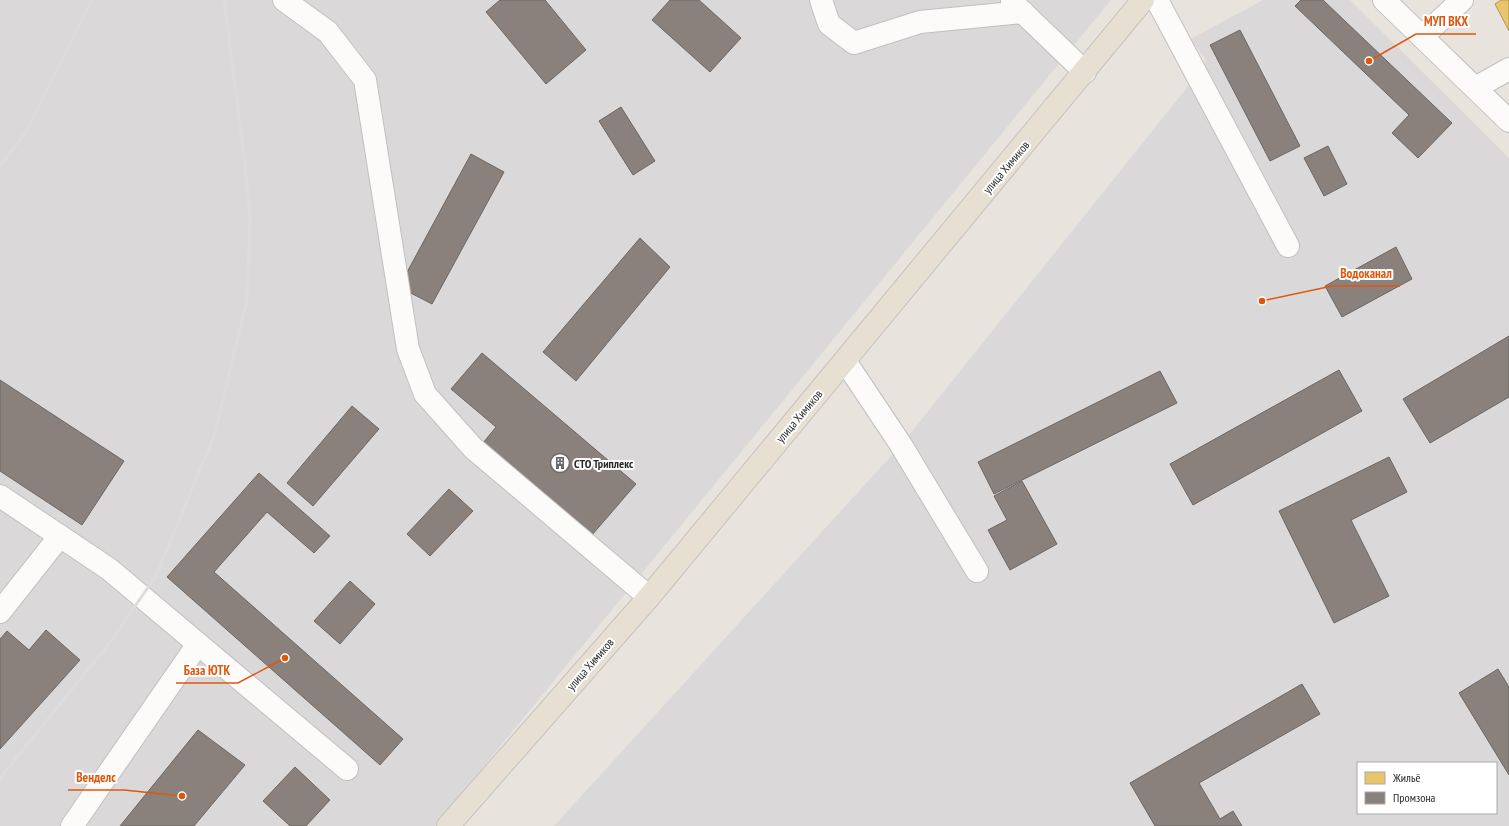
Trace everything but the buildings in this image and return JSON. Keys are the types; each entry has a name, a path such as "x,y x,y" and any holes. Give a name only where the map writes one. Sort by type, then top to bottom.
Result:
{"main road":[{"name":"улица Химиков","path":"448,826 649,597 1085,72 1143,0"}],"street":[{"path":"284,0 305,8 328,32 365,80 408,349 425,394 473,448 649,597"},
{"path":"821,0 829,24 854,43 920,22 1016,6 1085,72"},
{"path":"1157,0 1288,246"},
{"path":"1384,0 1509,121"},
{"path":"1422,37 1462,0"},
{"path":"1475,88 1509,69"},
{"path":"845,362 901,445 977,571"},
{"path":"0,496 109,569 347,769"},
{"path":"0,612 60,536"},
{"path":"72,826 198,644"}],"shaded area":[{"path":"0,0 1111,0 435,826 0,826"},
{"path":"1263,0 1350,0 1509,158 1509,826 554,826 901,445 1197,75 1206,60 1191,39"}],"railway":[{"path":"0,166 26,132 92,0"},
{"path":"0,778 108,645 156,576 214,436 247,301 250,219 244,156 224,0"}],"place":[{"name":"МУП ВКХ","path":"1369,61"},
{"name":"Водоканал","path":"1262,301"},
{"name":"СТО Триплекс","path":"560,463"},
{"name":"База ЮТК","path":"285,658"},
{"name":"Венделс","path":"182,796"}]}
